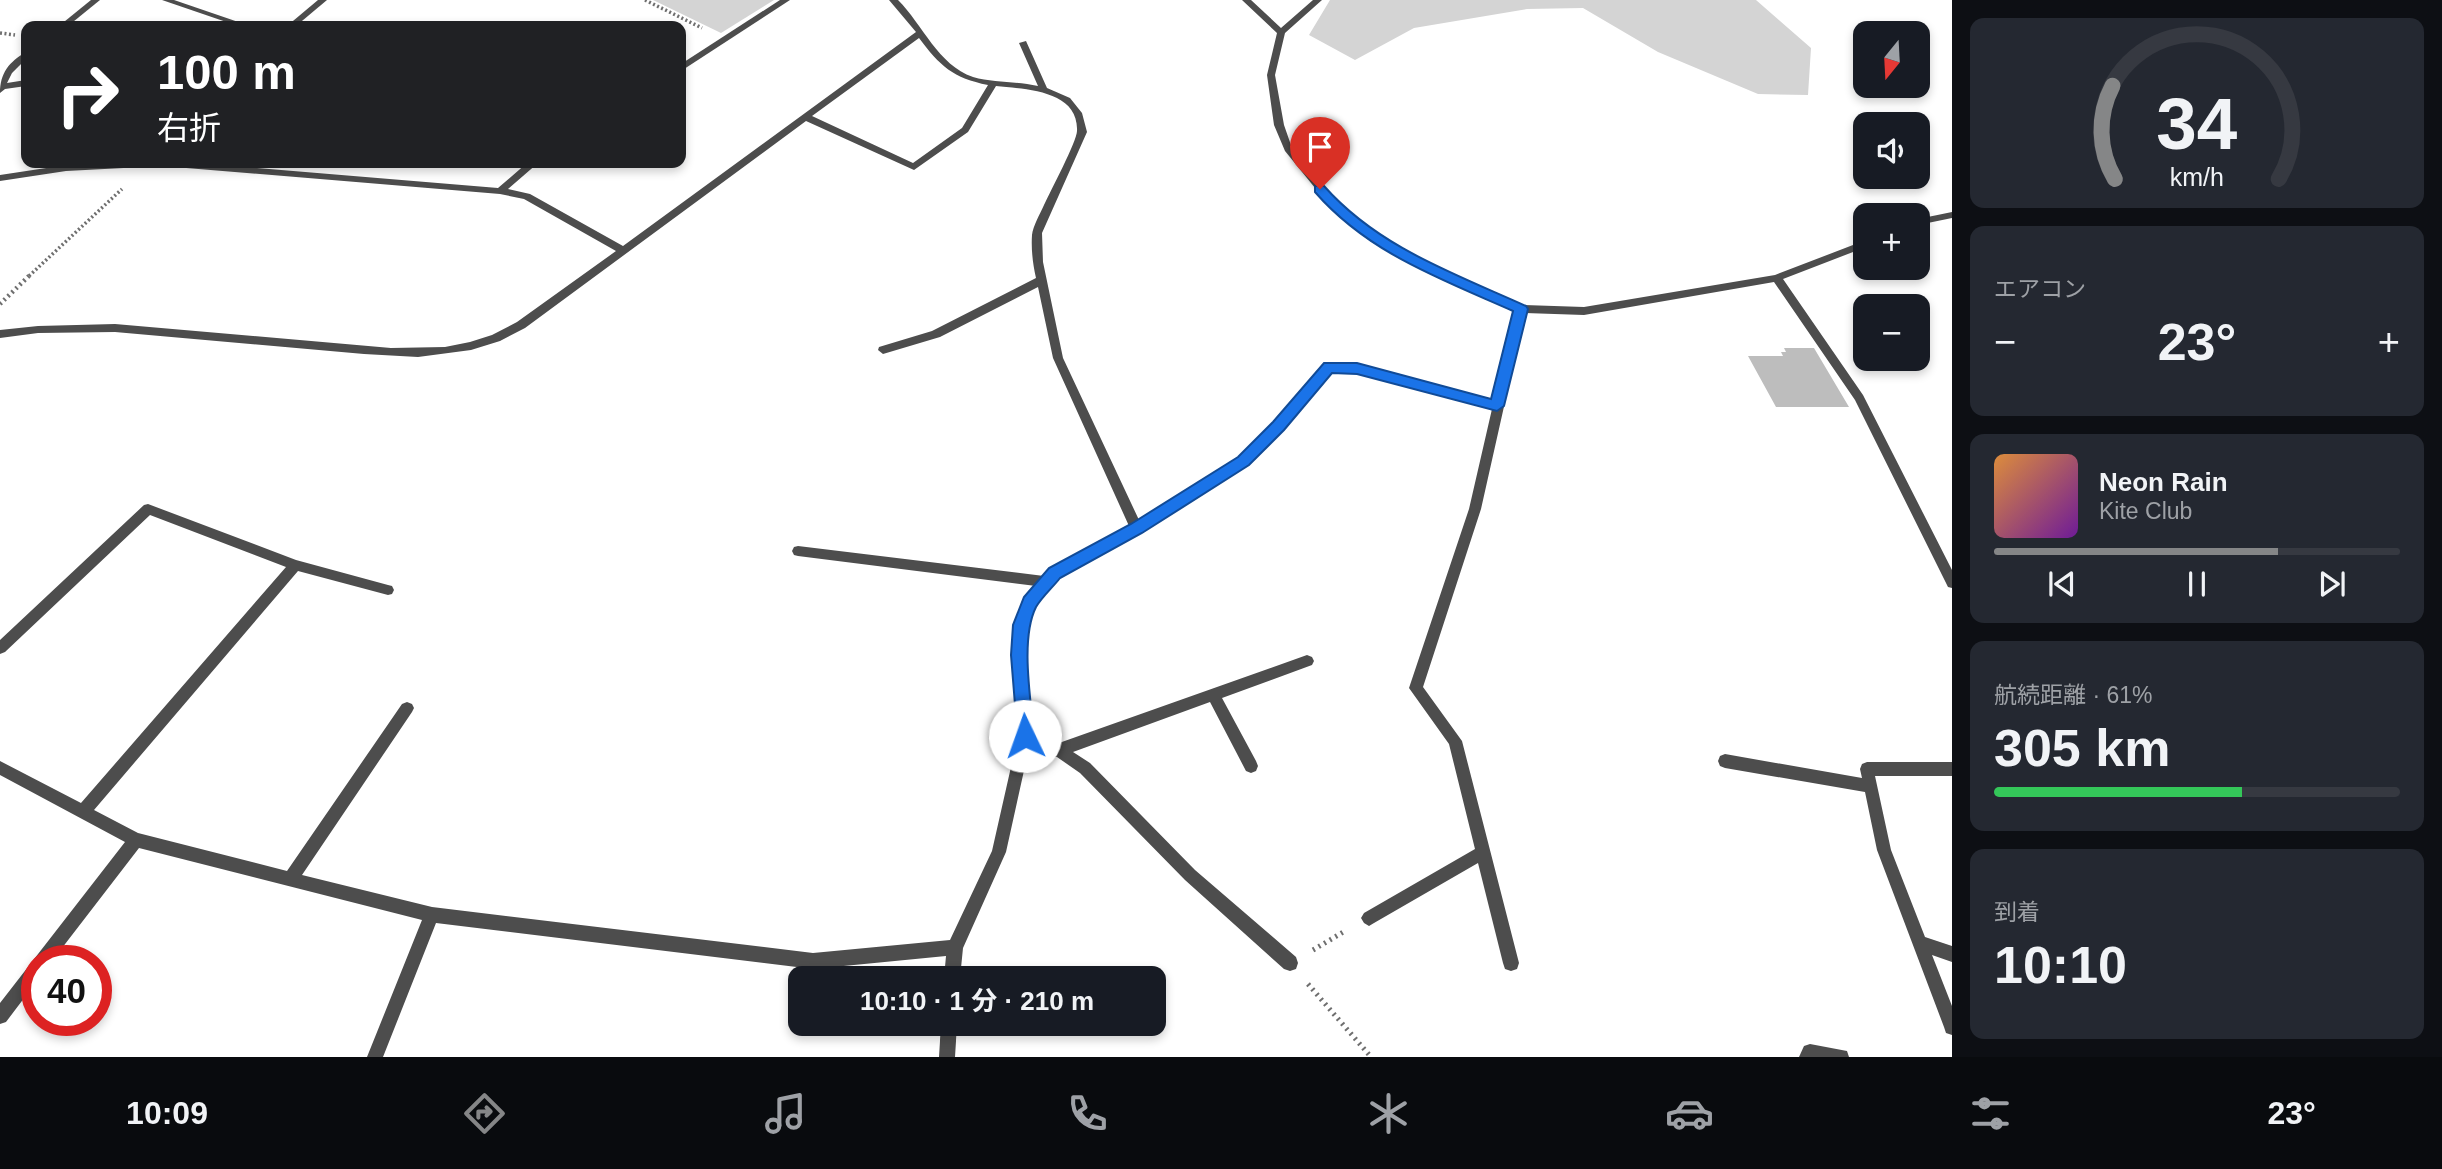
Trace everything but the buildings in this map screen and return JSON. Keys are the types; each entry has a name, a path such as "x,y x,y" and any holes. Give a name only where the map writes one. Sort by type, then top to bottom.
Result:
{"street":[{"path":"69,21 96,0"},
{"path":"166,0 231,21"},
{"path":"297,21 323,0"},
{"path":"686,65 786,0"},
{"path":"893,0 911,17 919,34 959,74 993,84 1043,87 1073,107 1082,120 1082,132 1037,233 1042,280 1058,358 1136,528"},
{"path":"1246,0 1281,32"},
{"path":"1318,0 1281,32 1271,75 1279,125 1288,149 1340,213 1374,239 1415,262 1521,309 1584,311 1777,278 1853,248"},
{"path":"0,334 76,327 397,352 465,350 500,339 919,34"},
{"path":"1023,43 1043,87"},
{"path":"1,88 8,72 21,60"},
{"path":"1,88 21,84"},
{"path":"806,117 914,167 965,130 993,84"},
{"path":"0,178 66,168"},
{"path":"222,168 500,191 527,196 624,251"},
{"path":"500,191 527,168"},
{"path":"1930,220 1952,215"},
{"path":"1777,278 1859,398 1952,583"},
{"path":"883,350 936,334 1042,280"},
{"path":"1511,963 1455,741 1416,688 1475,509 1521,309"},
{"path":"953,966 955,947 999,852 1025,736 1021,625 1030,603 1055,573 1136,528 1244,461 1279,426 1329,367 1357,369 1497,406"},
{"path":"0,648 148,509 295,565 388,590"},
{"path":"798,551 1047,582"},
{"path":"83,812 295,565"},
{"path":"1021,751 1059,750 1307,661"},
{"path":"1213,695 1251,766"},
{"path":"290,880 407,708"},
{"path":"1059,750 1085,768 1190,875 1290,963"},
{"path":"1725,761 1871,786"},
{"path":"0,768 136,840 432,915 813,961 955,947"},
{"path":"1952,769 1867,769 1884,850 1952,1027"},
{"path":"55,945 136,840"},
{"path":"1369,918 1485,852"},
{"path":"375,1057 432,915"},
{"path":"1921,943 1952,954"},
{"path":"0,1016 21,989"},
{"path":"947,1057 948,1036"},
{"path":"1807,1057 1810,1052 1841,1057"}],"path":[{"path":"645,0 725,39"},
{"path":"0,303 146,168"},
{"path":"1369,918 1290,963 1371,1057"}],"shaded area":[{"path":"653,0 774,0 721,33"},
{"path":"1330,0 1756,0 1811,48 1808,95 1758,94 1658,52 1583,8 1527,9 1414,28 1355,60 1309,35"}],"route":[{"path":"1025,736 1021,625 1030,603 1047,582 1055,573 1136,528 1244,461 1279,426 1329,367 1357,369 1497,406 1521,309 1415,262 1374,239 1340,213 1320,189"}]}
